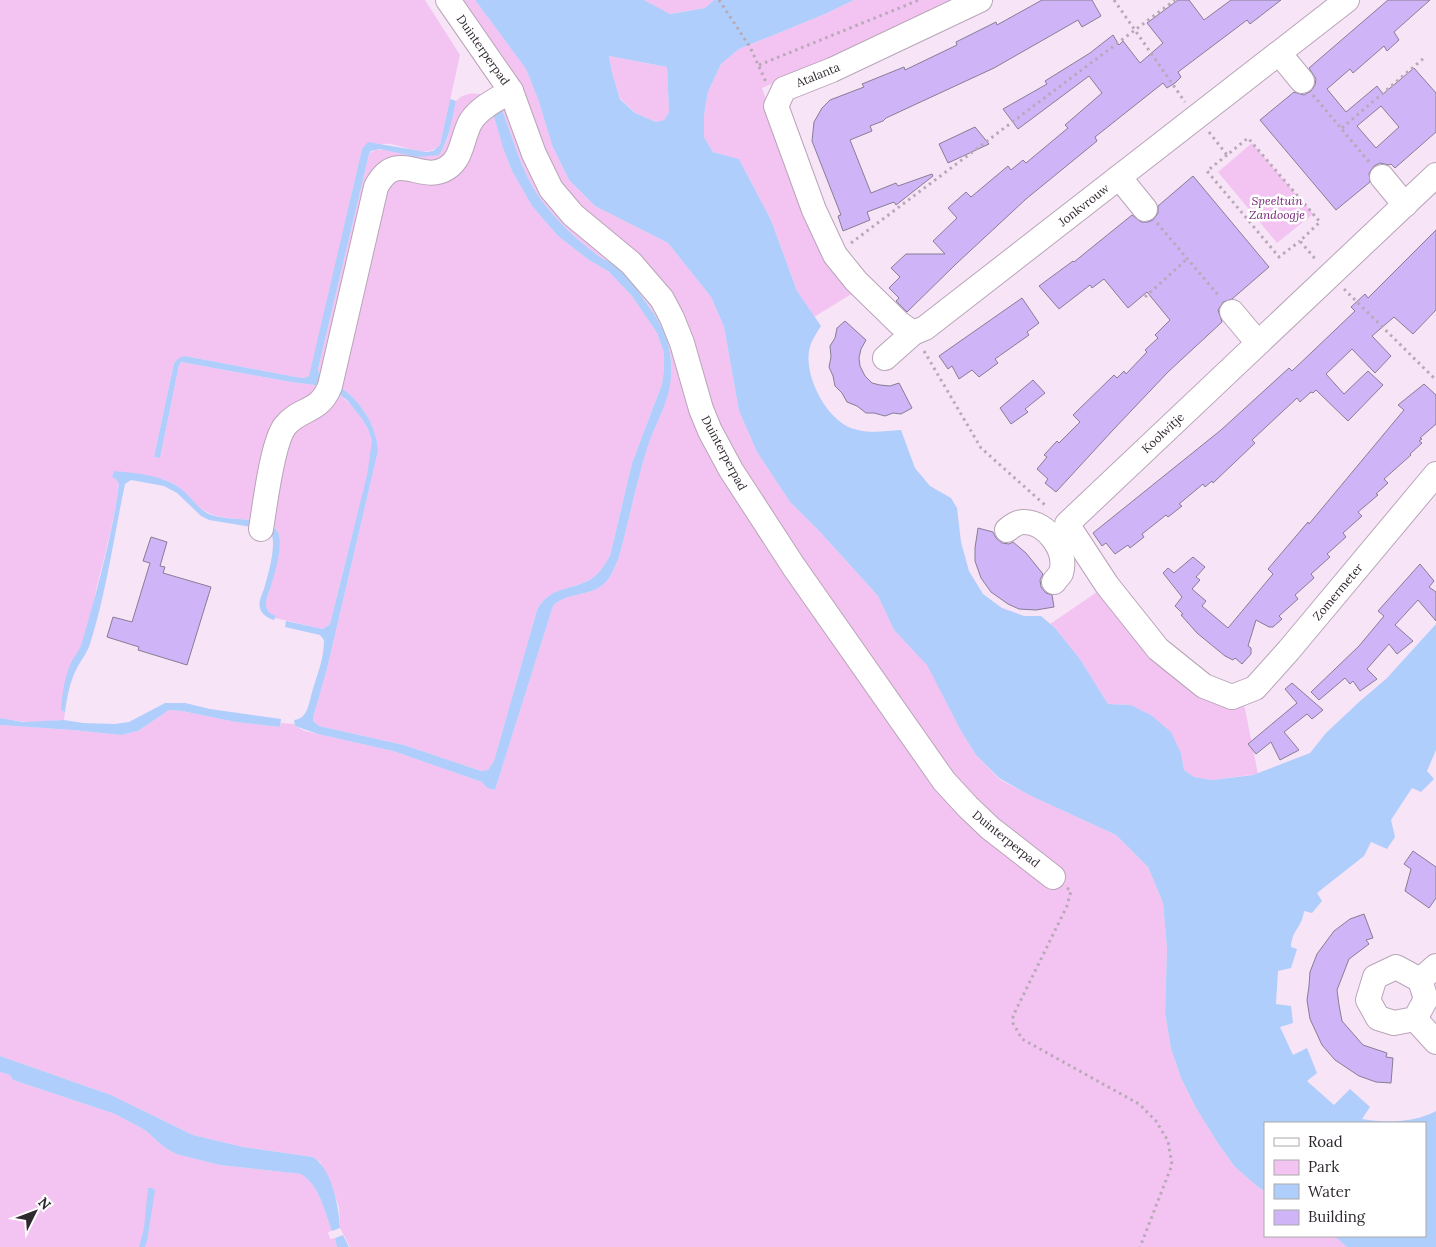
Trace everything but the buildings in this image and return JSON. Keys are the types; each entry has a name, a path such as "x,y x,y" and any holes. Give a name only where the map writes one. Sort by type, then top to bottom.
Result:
{"street":[{"name":"Duinterperpad","path":"448,0 511,91 534,154 551,189 573,215 631,263 662,299 682,343 701,408 710,431 731,470 794,567 944,781 990,828 1054,877"},
{"name":"Atalanta","path":"776,106 784,89 832,70 980,0"},
{"name":"Jonkvrouw","path":"886,358 913,333 925,328 1347,0"},
{"path":"1279,53 1302,81"},
{"path":"260,529 279,434 291,420 323,400 330,386 376,187 380,178 394,168 438,172 447,168 454,162 472,120 480,111 511,91"},
{"path":"776,106 814,210 833,251 856,281 899,323 913,333"},
{"name":"Koolwitje","path":"1060,530 1436,175"},
{"path":"1119,177 1145,209"},
{"path":"1382,177 1405,205"},
{"path":"1232,312 1258,343"},
{"name":"Zomermeter","path":"1060,530 1107,584 1158,649 1204,686 1232,698 1255,688 1290,650 1436,474"},
{"path":"1006,530 1016,524 1026,522 1042,528 1060,530 1062,564 1060,574 1054,582"},
{"path":"1396,967 1428,973 1426,999 1416,1019 1394,1023 1378,1018 1368,1000 1375,977 1396,967"},
{"path":"1416,1019 1436,1042"}],"path":[{"path":"719,0 750,46 776,106"},
{"path":"759,66 919,0"},
{"path":"1114,0 1196,117 1228,154"},
{"path":"833,251 1175,0"},
{"path":"1342,128 1424,58"},
{"path":"1302,81 1382,177"},
{"path":"1248,138 1320,222 1279,257 1208,171 1228,154 1248,138"},
{"path":"1145,209 1232,312"},
{"path":"1300,241 1330,275 1436,380"},
{"path":"1145,297 1187,259"},
{"path":"913,333 981,448 1060,530"},
{"path":"1054,877 1071,891 1067,906 1013,1016 1013,1023 1022,1039 1139,1104 1156,1121 1168,1141 1172,1165 1140,1247"}],"green space":[{"path":"0,0 425,0 460,55 440,145 429,151 387,144 362,149 310,376 304,378 296,377 185,356 174,363 154,457 160,458 181,362 322,386 318,369 369,154 373,151 391,150 418,156 442,150 447,140 456,101 470,94 487,96 451,159 393,164 326,383 297,411 258,521 226,518 209,513 197,505 180,488 165,480 149,477 116,479 119,484 112,524 88,625 83,642 75,657 61,710 65,712 64,720 40,722 0,718"},
{"path":"453,0 475,0 526,69 538,99 552,145 569,180 595,206 668,243 711,297 724,327 739,411 757,452 790,502 878,596 894,630 927,664 961,731 976,755 999,779 1116,835 1148,867 1163,903 1167,949 1165,1013 1171,1049 1181,1078 1196,1108 1219,1145 1235,1167 1264,1190 1264,1237 1335,1237 1347,1247 350,1247 340,1228 339,1207 332,1187 320,1162 313,1157 243,1147 193,1135 111,1095 0,1056 0,725 121,735 138,731 169,710 236,722 280,727 281,723 294,724 305,731 393,751 482,782 487,788 495,790 553,606 564,598 598,588 606,582 612,573 618,560 648,446 668,392 671,362 668,342 655,315 629,278 619,268 581,242 548,208 534,190 522,166 500,104 506,100 511,102 534,164 549,192 570,217 641,280 660,305 669,322 679,349 701,422 721,463 770,540 908,739 959,802 987,831 1018,857 1052,880 1054,872 993,825 971,805 947,778 798,565 734,468 714,429 705,407 686,342 676,316 665,297 650,276 634,260 576,212 555,186 538,153 512,78 499,57 477,35"},
{"path":"644,0 714,0 705,8 669,14"},
{"path":"854,0 975,0 762,88 806,209 858,290 814,317 797,291 771,220 739,159 713,152 704,137 704,115 708,92 721,64 739,49 825,14"},
{"path":"609,56 667,67 669,112 664,120 656,122 635,113 620,98"},
{"path":"492,110 512,171 532,206 558,236 589,260 608,271 632,296 657,333 664,353 664,369 662,384 632,463 610,556 596,575 581,584 549,596 537,610 494,761 488,770 481,771 404,745 319,726 313,721 313,718 327,669 378,451 374,431 365,412 351,395 334,384 384,181 429,177"},
{"name":"Speeltuin Zandoogje","path":"1252,143 1313,214 1277,243 1218,172"},
{"path":"333,390 351,405 367,427 372,441 372,455 330,624 323,629 275,618 266,608 266,602 278,554 273,527 280,448"},
{"path":"1103,588 1146,643 1243,699 1258,774 1212,780 1194,777 1184,770 1181,753 1151,715 1131,705 1108,704 1080,659 1050,624"},
{"path":"0,1072 10,1075 13,1080 115,1114 145,1130 164,1147 176,1154 220,1165 301,1174 313,1185 317,1192 332,1231 328,1232 330,1239 335,1238 337,1247 0,1247"}],"water":[{"path":"475,0 644,0 670,14 705,8 714,0 854,0 825,14 739,49 721,64 708,92 704,115 704,137 713,152 739,159 771,220 797,291 821,326 811,344 808,358 813,383 826,407 844,425 860,431 901,430 915,468 930,486 951,498 957,508 961,542 969,571 983,594 1002,608 1024,616 1041,616 1055,628 1080,659 1108,704 1131,705 1151,715 1171,732 1181,753 1184,770 1194,777 1212,780 1253,775 1310,753 1326,733 1387,678 1436,624 1436,750 1427,771 1434,779 1421,792 1412,788 1391,820 1395,837 1387,849 1371,842 1364,856 1317,893 1322,901 1312,913 1304,911 1292,941 1291,947 1297,949 1291,968 1278,971 1276,1004 1291,1006 1293,1023 1280,1027 1293,1055 1307,1048 1317,1073 1307,1081 1334,1105 1350,1089 1370,1107 1362,1119 1400,1121 1418,1118 1436,1111 1436,1247 1347,1247 1335,1237 1426,1237 1426,1122 1264,1122 1264,1190 1235,1167 1196,1108 1181,1078 1171,1049 1165,1013 1167,949 1163,903 1148,867 1116,835 1029,795 999,778 976,755 961,731 927,665 894,630 878,596 790,502 757,452 739,411 724,327 711,297 668,243 595,206 569,180 552,145 538,99 526,69","holes":["609,56 667,67 669,112 664,120 656,122 635,113 620,99"]},
{"path":"450,99 456,101 452,122 439,155 417,157 380,149 371,151 369,154 318,369 322,386 181,362 160,458 154,457 174,363 179,358 185,356 296,377 304,378 309,376 362,149 368,142 426,152 433,151 440,145"},
{"path":"500,104 522,166 534,190 548,208 581,242 619,268 629,278 660,324 668,342 671,362 669,392 644,460 618,560 604,584 592,591 564,598 553,606 495,790 487,788 482,782 393,751 318,734 295,726 294,720 303,716 308,708 322,659 324,640 320,635 285,627 286,621 323,629 330,624 367,475 372,441 368,429 347,400 333,390 334,384 351,395 365,412 374,431 378,451 327,669 313,718 313,721 319,726 404,745 481,771 488,770 494,761 537,610 549,596 581,584 596,575 610,556 632,463 662,384 664,353 657,333 632,296 608,271 589,260 558,236 532,206 512,171 503,148 492,110"},
{"path":"114,471 148,475 165,480 180,488 201,509 209,514 226,518 258,521 257,528 209,520 201,516 177,493 164,486 131,480 125,484 96,625 89,647 72,678 65,712 61,710 65,682 70,665 81,645 108,543 119,484 112,477"},
{"path":"273,527 278,533 280,548 266,603 268,611 276,616 274,620 263,614 260,606 260,598 272,559 273,543 270,531"},
{"path":"165,703 185,703 210,709 281,719 280,727 236,722 169,710 138,731 121,735 0,725 0,718 23,722 64,720 83,723 115,724 129,722"},
{"path":"0,1056 111,1095 193,1135 243,1147 313,1157 320,1163 330,1179 336,1199 340,1228 332,1231 317,1192 313,1185 301,1174 220,1165 176,1154 164,1147 145,1130 115,1114 13,1080 10,1075 0,1072"},
{"path":"148,1188 153,1188 155,1191 147,1241 145,1247 139,1247 144,1228"},
{"path":"343,1235 349,1247 337,1247 335,1238"}]}
